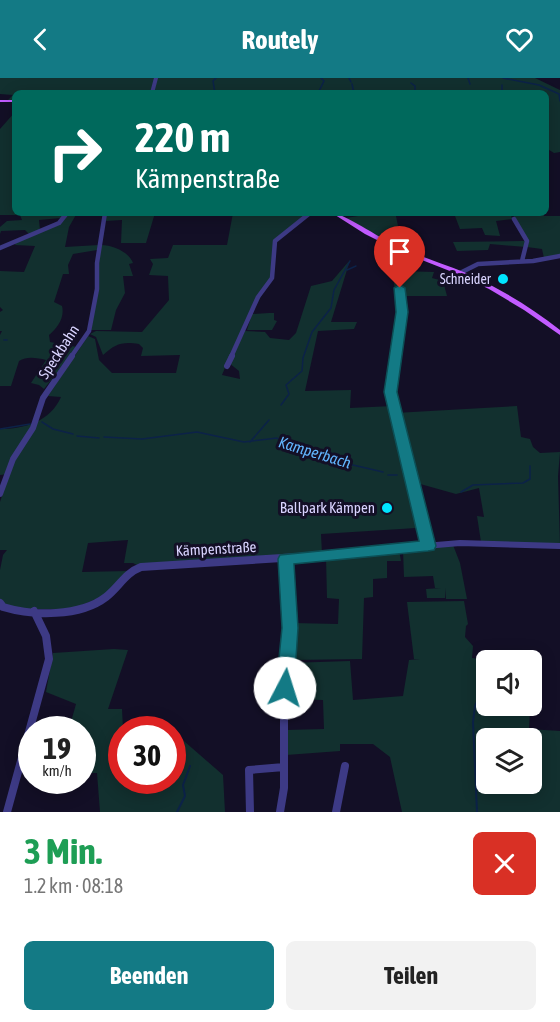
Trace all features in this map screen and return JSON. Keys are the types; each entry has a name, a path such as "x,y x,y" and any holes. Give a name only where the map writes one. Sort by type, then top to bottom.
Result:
{"main road":[{"path":"340,216 410,255 460,273 524,306 560,333"}],"street":[{"path":"0,250 59,223 65,216"},
{"name":"Speckbahn","path":"0,494 12,459 33,428 43,399 89,331 98,289 97,263 105,216"},
{"path":"227,366 258,297 272,278 275,241 306,216"},
{"path":"514,219 527,241 522,261"},
{"path":"410,255 398,270 402,312 391,392 428,546"},
{"path":"460,273 478,264 560,256"},
{"name":"Kämpenstraße","path":"0,603 9,609 78,611 102,600 129,573 141,567 286,559 468,543 560,546"},
{"path":"280,812 290,628 286,559"},
{"path":"7,812 49,659 48,642 34,611"},
{"path":"336,812 345,766"},
{"path":"250,812 249,770 284,767"}],"green space":[{"path":"0,78 535,78 560,90 560,152 554,153 549,150 549,90 12,90 12,95 0,94"},
{"path":"12,115 12,215 0,215 0,129"},
{"path":"20,216 63,216 39,220 40,230 59,224 66,216 75,216 69,227 65,247 99,245 97,250 73,254 68,265 69,274 63,274 54,302 62,306 62,315 57,326 49,335 50,342 77,347 44,389 31,383 46,360 32,358 19,361 11,386 0,386 0,335 2,331 0,331 0,312 3,310 0,307 0,271 24,272 35,246 15,245 17,240 29,234 25,230 1,231 0,234 0,227 7,221 22,220"},
{"path":"106,216 154,216 146,243 121,243 122,220 105,221"},
{"path":"232,216 305,216 275,241 272,276 234,346 222,375 240,379 239,371 229,363 245,331 265,332 270,338 289,340 296,333 311,286 332,281 350,260 331,322 357,322 354,329 318,331 305,391 351,390 350,408 393,406 395,413 517,406 521,437 530,439 533,447 540,453 560,452 558,476 560,545 481,542 477,516 484,517 479,488 456,494 406,480 416,528 321,534 322,554 139,566 124,563 128,540 88,543 82,572 129,571 106,595 72,609 16,609 5,605 0,599 0,570 3,555 7,550 0,550 0,502 9,474 0,475 0,429 18,428 50,413 61,397 48,396 88,336 95,339 99,360 112,373 176,373 180,355 141,356 143,348 139,344 123,343 111,348 103,355 96,337 90,334 96,331 142,332 169,300 168,276 149,275 153,264 150,259 168,258 173,245 227,245"},
{"path":"396,216 401,241 385,240 346,218"},
{"path":"455,216 511,216 513,219 496,221 500,236 485,235 482,228 460,229"},
{"path":"514,216 560,216 560,254 544,258 542,249 527,247 527,239"},
{"path":"526,241 526,247 490,244 488,250 457,251 453,242"},
{"path":"101,245 124,252 133,263 129,264 133,276 123,276 125,293 116,310 111,330 91,330"},
{"path":"400,271 434,272 432,278 443,281 447,296 400,296 401,301 395,301 394,282 398,283"},
{"path":"274,313 274,320 277,321 272,330 247,330 252,314"},
{"path":"453,545 460,563 467,599 446,599 445,588 445,598 427,598 426,589 441,588 435,588 433,576 404,577 403,550"},
{"path":"399,550 401,561 387,561 387,578 373,579 373,597 364,598 362,659 291,660 292,623 338,624 339,599 327,598 326,557"},
{"path":"464,601 468,624 465,637 473,646 472,658 476,659 476,716 530,716 529,728 476,728 476,794 542,794 542,730 560,731 560,812 402,812 390,757 373,744 340,744 340,751 286,755 286,730 324,729 323,700 286,699 289,663 350,661 353,700 403,696 409,660 420,659 414,659 407,602"},
{"path":"128,650 108,709 122,709 122,716 108,716 108,794 186,794 186,743 223,775 225,812 100,812 96,773 96,716 73,716 76,704 46,692 53,653"}],"waterway":[{"path":"214,90 213,81 216,78"},
{"path":"320,90 324,81 321,78"},
{"path":"349,78 351,82"},
{"path":"468,78 470,84"},
{"path":"503,78 539,85 559,94 560,101"},
{"path":"411,83 415,86 415,90"},
{"path":"352,84 353,90"},
{"path":"502,85 502,90"},
{"path":"281,405 289,394 286,385 302,371 303,358 312,332 331,308 334,290 350,261"},
{"path":"347,270 356,266"},
{"path":"251,441 269,420"},
{"name":"Kamperbach","path":"42,422 53,429 73,434"},
{"name":"Kamperbach","path":"0,429 30,424"},
{"name":"Kamperbach","path":"104,437 142,439 197,432 244,442 251,441"},
{"name":"Kamperbach","path":"77,436 99,438"},
{"name":"Kamperbach","path":"251,441 277,438 287,446 293,445 353,465 383,472"},
{"name":"Kamperbach","path":"461,492 473,485 523,483 530,479 530,466"},
{"name":"Kamperbach","path":"388,475 397,475"},
{"path":"476,704 473,722 477,812"},
{"path":"177,812 185,796 183,785 190,766"}],"place":[{"name":"Schneider","path":"503,279"},
{"name":"Ballpark Kämpen","path":"387,508"}],"route":[{"path":"285,688 290,628 286,559 428,546 390,384 402,312 400,288"}]}
